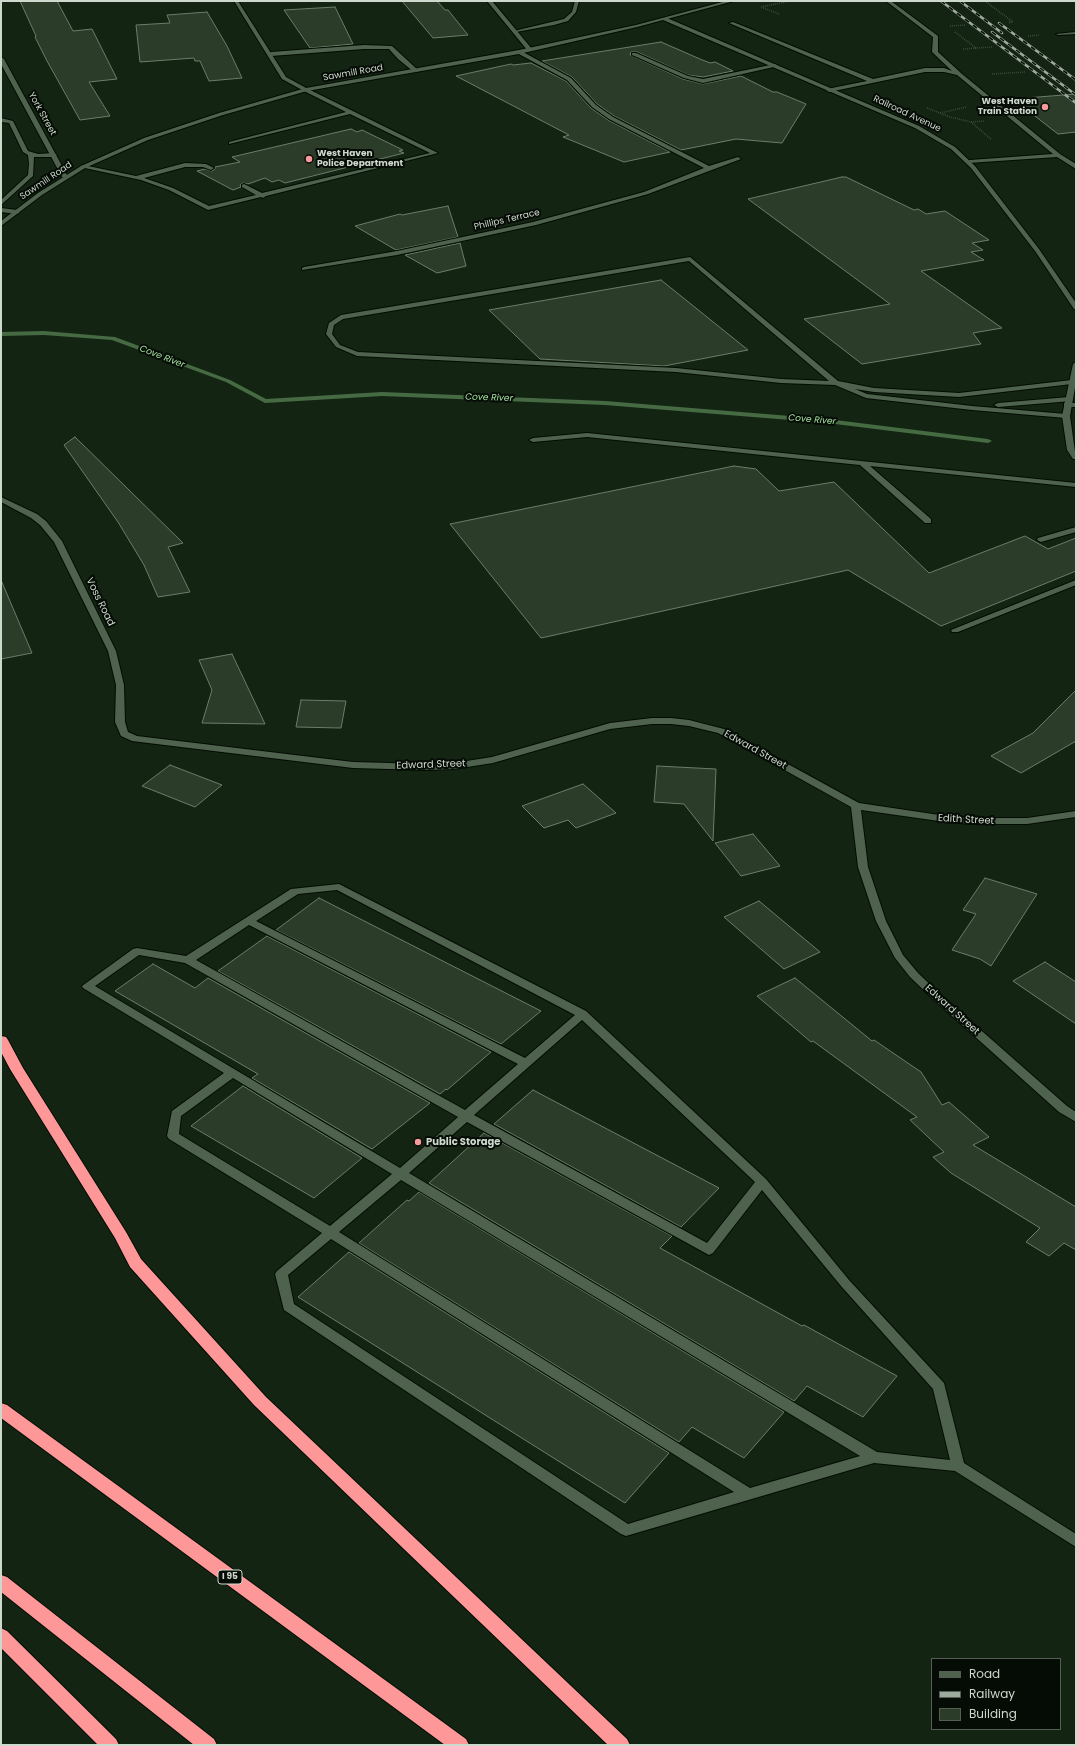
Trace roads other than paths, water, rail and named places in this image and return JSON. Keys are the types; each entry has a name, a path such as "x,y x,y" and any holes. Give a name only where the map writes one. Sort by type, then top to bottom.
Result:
{"highway":[{"path":"1,1040 20,1074 121,1236 135,1263 260,1400 621,1745"},
{"name":"I 95","path":"1,1409 460,1745"},
{"path":"1,1582 208,1745"},
{"path":"1,1636 110,1745"}],"street":[{"path":"83,167 136,178 170,189 208,208 263,196 435,153 284,78 271,54 236,1"},
{"path":"489,1 516,31 530,50"},
{"path":"516,31 554,24 566,20 574,12 576,1"},
{"name":"Sawmill Road","path":"1,224 65,177 83,167 140,141 182,126 306,90 530,50 665,19 732,1"},
{"path":"888,1 936,38 935,52 960,75 1058,155 1076,167"},
{"name":"Railroad Avenue","path":"665,19 934,136 954,148 970,162 1037,250 1076,308"},
{"path":"731,23 872,81"},
{"path":"1058,34 1076,33"},
{"path":"271,54 381,46 390,47 400,58 416,71"},
{"path":"519,52 569,78 594,106 611,118 709,168"},
{"path":"634,54 686,77 703,81 774,66"},
{"name":"York Street","path":"1,59 65,177"},
{"path":"829,90 930,70 944,70 960,75"},
{"path":"231,143 351,112"},
{"path":"1,120 11,122 26,152 43,156 54,155"},
{"path":"1,203 31,175 31,154"},
{"path":"970,162 1058,155"},
{"name":"Phillips Terrace","path":"304,269 397,253 534,224 646,193 709,168 738,159"},
{"path":"136,178 185,165 204,165 210,168"},
{"path":"244,186 263,196"},
{"path":"1,210 17,212"},
{"path":"1066,416 972,408 866,396 836,383 690,259 340,316 331,324 329,334 338,346 357,354 676,370 781,381 836,383 874,390 959,395 1072,382"},
{"path":"1076,364 1066,416 1071,450 1076,457"},
{"path":"972,408 1068,402 1076,405"},
{"path":"533,440 587,435 1076,485"},
{"path":"863,464 928,521"},
{"name":"Voss Road","path":"1,498 34,516 43,523 58,541 112,651 120,685 120,722 124,734 135,739"},
{"path":"1041,540 1076,529"},
{"path":"955,630 1076,582"},
{"name":"Edward Street","path":"135,739 353,765 432,767 454,766 493,760 610,726 646,722 671,721 706,727 733,737 856,806 863,867 881,921 899,956 914,975 937,997 1063,1109 1076,1118"},
{"name":"Edith Street","path":"856,806 932,818 973,821 1027,821 1076,814"},
{"path":"188,960 295,891 339,887 582,1014 762,1182 845,1283 939,1388 958,1466"},
{"path":"248,921 526,1063"},
{"path":"762,1182 709,1250 188,960 137,951 87,986 874,1456"},
{"path":"582,1014 400,1174 281,1274 288,1307 626,1530 874,1456 958,1466 1076,1540"},
{"path":"232,1073 176,1114 173,1136 330,1232 748,1494"}],"waterway":[{"name":"Cove River","path":"1,334 44,333 113,338 228,381 265,401 382,394 605,403 827,421 988,441"}],"railway":[{"path":"941,1 1076,103"},
{"path":"960,1 1002,33"},
{"path":"999,23 1076,80"},
{"path":"992,32 1076,95"}],"place":[{"name":"West Haven Train Station","path":"1045,107"},
{"name":"West Haven Police Department","path":"309,159"},
{"name":"Public Storage","path":"418,1142"}]}
